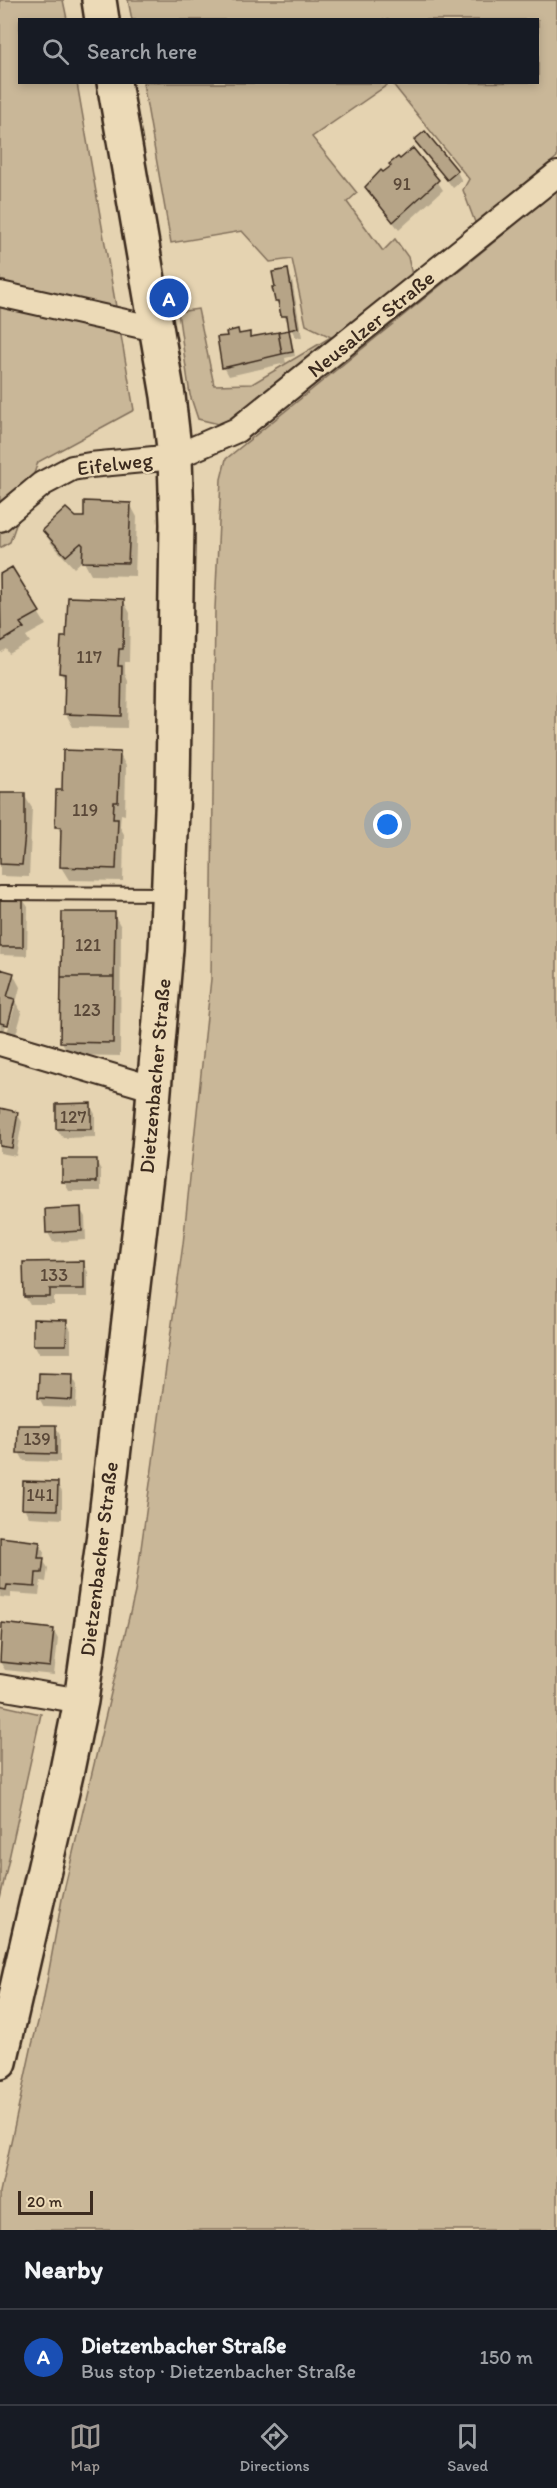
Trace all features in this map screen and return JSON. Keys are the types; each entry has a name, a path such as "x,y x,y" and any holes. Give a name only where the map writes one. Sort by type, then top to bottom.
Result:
{"main road":[{"path":"99,0 102,18"},
{"name":"Dietzenbacher Straße","path":"0,2062 81,1701 103,1542 155,1089 169,894 176,615 175,457 114,84"}],"street":[{"name":"Neusalzer Straße","path":"175,457 224,438 253,419 557,174"},
{"path":"0,294 156,329"},
{"name":"Eifelweg","path":"0,519 42,484 72,468 175,457"},
{"path":"0,1043 155,1089"},
{"path":"0,1687 81,1701"}],"lane":[{"path":"0,892 169,894"}],"shaded area":[{"path":"0,0 63,0 67,18 18,18 18,84 77,84 134,410 38,462 10,542 0,548"},
{"path":"128,0 557,0 557,157 476,225 463,190 469,179 393,84 539,84 539,18 132,18"},
{"path":"143,84 389,84 312,137 357,193 347,202 383,251 395,239 408,257 412,275 291,379 284,376 250,407 223,425 198,419 190,395 178,312 198,309 214,385 252,384 331,337 306,325 292,259 270,262 242,231 171,243"},
{"path":"557,191 557,2230 0,2230 0,2192 43,2003 62,1899 135,1592 183,1244 211,979 215,609 221,479 226,459"},
{"path":"0,1705 41,1714 0,1899"}],"building":[{"path":"425,131 458,171 447,180 414,140"},
{"path":"413,148 439,180 393,222 365,187 381,170 383,172 391,166 389,164 398,157 400,159"},
{"path":"288,269 298,328 289,330 287,316 281,316 272,287 275,287 272,272"},
{"path":"238,329 239,334 250,332 250,337 278,332 282,354 222,368 217,337 227,336 226,332"},
{"path":"289,330 293,352 282,354 278,332"},
{"path":"84,501 131,503 128,563 82,562 83,545 81,543 66,556 42,530 66,508 76,517 84,517"},
{"path":"12,567 40,612 20,623 24,628 1,642 0,574"},
{"path":"68,597 124,599 123,649 119,649 118,666 122,666 121,716 64,714 65,674 59,673 61,637 66,637"},
{"path":"63,750 120,752 118,802 114,802 113,819 118,819 116,869 60,867 61,827 55,827 56,790 62,790"},
{"path":"0,793 25,793 22,865 0,864"},
{"path":"0,896 23,897 23,947 0,947"},
{"path":"62,912 115,912 114,977 61,977"},
{"path":"0,969 14,973 7,997 15,999 8,1025 0,1023"},
{"path":"61,977 114,977 113,1043 60,1042"},
{"path":"91,1103 91,1129 56,1129 56,1104"},
{"path":"0,1108 18,1112 12,1148 0,1146"},
{"path":"62,1159 97,1159 97,1182 62,1182"},
{"path":"81,1207 82,1231 46,1233 45,1209"},
{"path":"84,1261 84,1289 50,1289 50,1297 24,1297 23,1262"},
{"path":"33,1319 67,1320 66,1345 33,1345"},
{"path":"39,1373 73,1374 72,1400 38,1398"},
{"path":"18,1425 56,1425 56,1454 17,1453"},
{"path":"23,1481 58,1482 57,1510 22,1509"},
{"path":"0,1537 40,1542 38,1558 44,1558 42,1573 36,1573 35,1587 7,1585 6,1590 0,1589"},
{"path":"2,1623 54,1629 50,1667 0,1662"}],"place":[{"name":"Dietzenbacher Straße","path":"169,298"}]}
